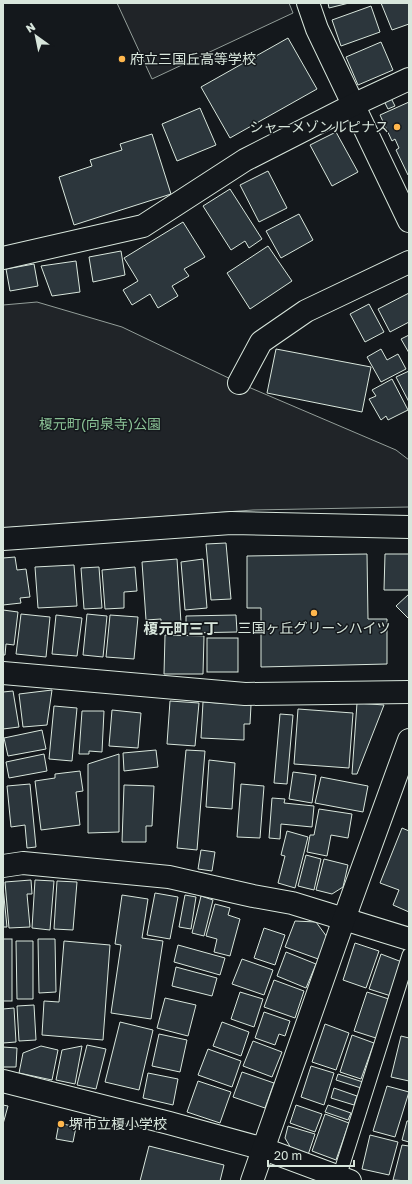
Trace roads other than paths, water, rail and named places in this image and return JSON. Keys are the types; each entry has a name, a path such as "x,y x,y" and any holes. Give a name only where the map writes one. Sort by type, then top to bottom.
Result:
{"street":[{"path":"308,3 317,29 409,221"},
{"path":"3,258 143,226 245,160 353,105 409,79"},
{"path":"239,383 261,342 306,311 409,262"},
{"path":"3,539 231,523 409,527"},
{"path":"3,673 245,694 409,692"},
{"path":"252,1181 344,919 409,740"},
{"path":"3,863 23,863 168,877 253,896 292,902 409,939"},
{"path":"3,1081 169,1123 264,1149 345,1179"}],"lane":[{"path":"345,1179 409,955"}],"place":[{"name":"府立三国丘高等学校","path":"122,59"},
{"name":"シャーメゾンルピナス","path":"397,127"},
{"name":"三国ヶ丘グリーンハイツ","path":"314,613"},
{"name":"堺市立榎小学校","path":"61,1124"}],"district":[{"name":"榎元町三丁","path":"181,629"}],"park label":[{"name":"榎元町(向泉寺)公園","path":"100,424"}]}
